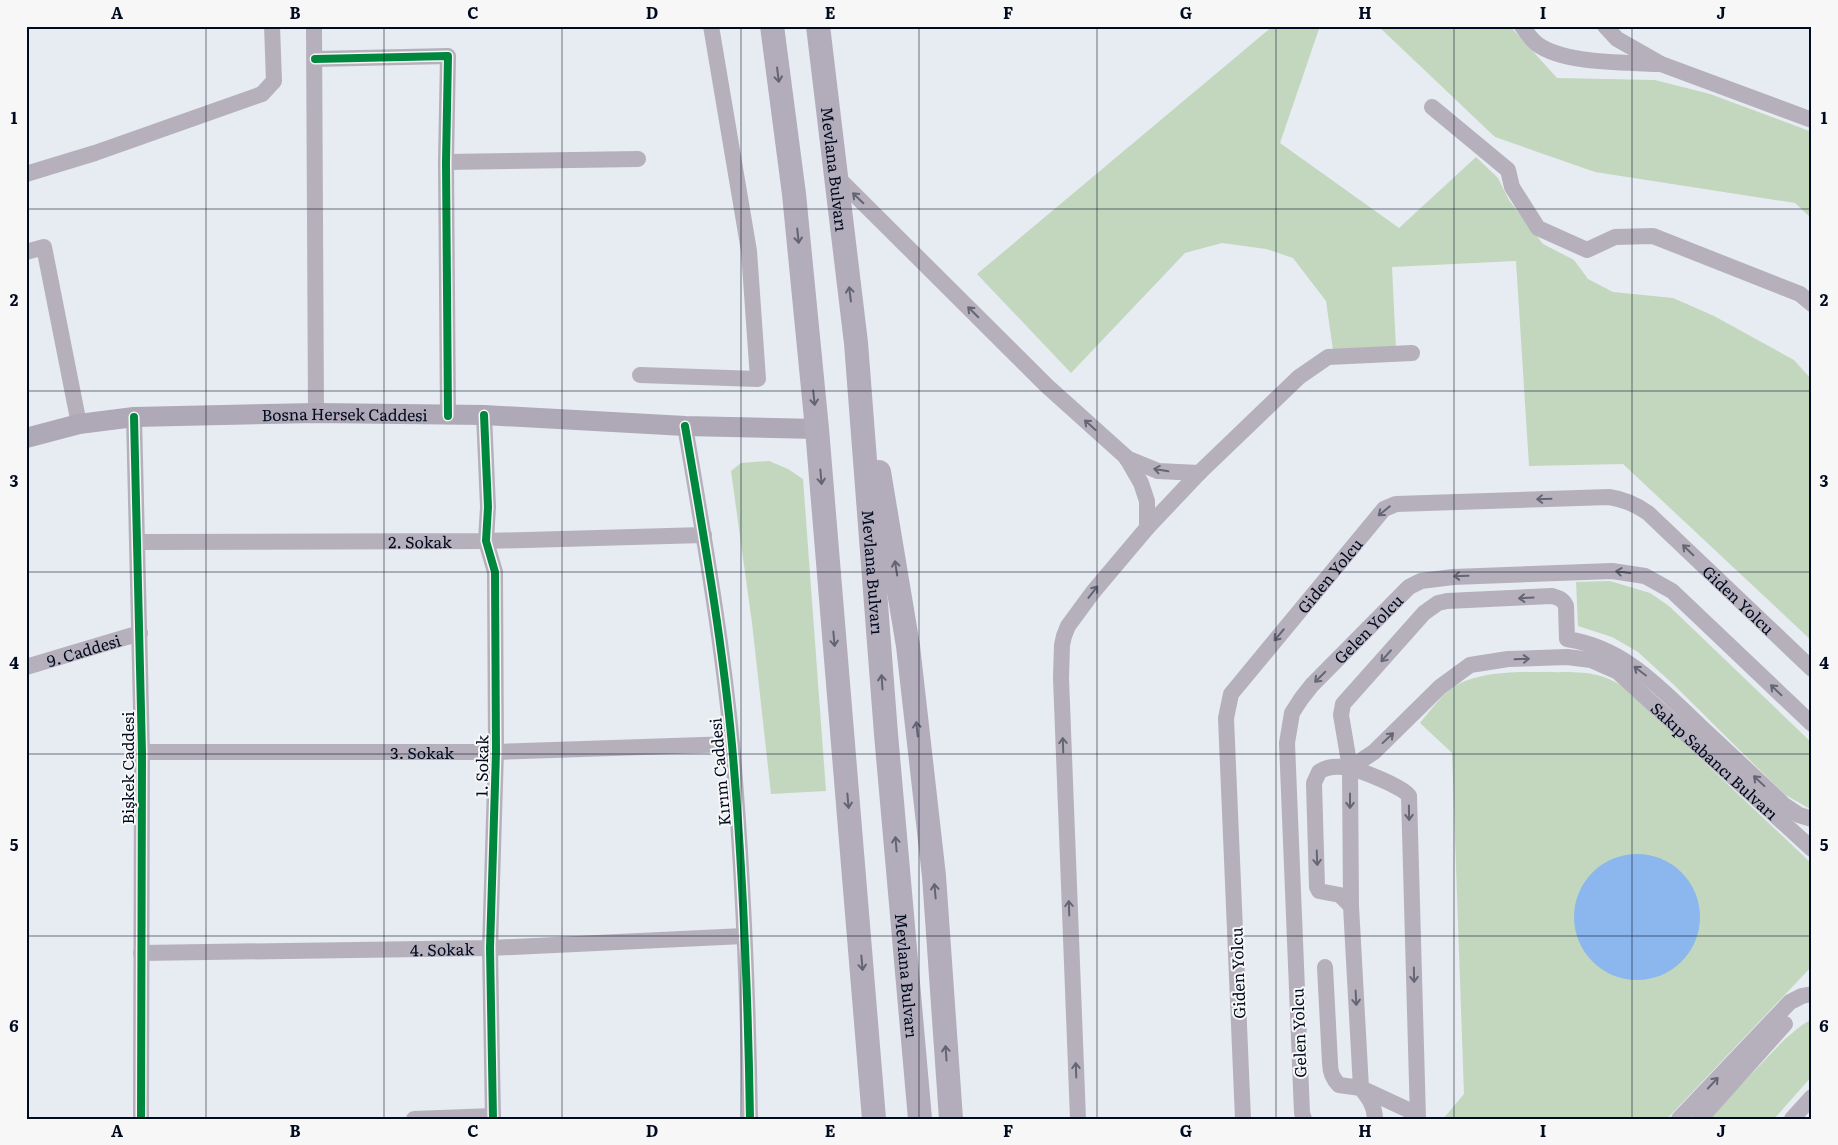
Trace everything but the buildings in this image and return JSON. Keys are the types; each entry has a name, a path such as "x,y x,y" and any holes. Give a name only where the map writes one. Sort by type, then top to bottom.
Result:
{"highway":[{"path":"772,26 794,194 816,429 874,1119"},
{"name":"Mevlana Bulvarı","path":"818,26 856,343 886,734 920,1119"},
{"path":"856,343 893,548 908,646 934,876 951,1119"}],"main road":[{"name":"Bosna Hersek Caddesi","path":"26,438 79,424 134,417 316,413 484,415 685,426 816,429"},
{"path":"948,1078 961,1119"}],"street":[{"path":"26,174 95,153 262,94 274,81 272,26"},
{"path":"314,26 316,413"},
{"path":"640,375 758,379 749,251 711,26"},
{"path":"1522,26 1537,44 1557,53 1591,60 1661,64"},
{"path":"1605,26 1617,39 1661,64 1812,120"},
{"path":"314,59 448,56 446,162 448,416"},
{"path":"1432,108 1508,170 1512,188 1538,228 1587,250 1614,237 1653,236 1800,294 1812,304"},
{"path":"446,162 638,159"},
{"path":"836,176 1047,386 1126,458 1138,477 1147,501 1147,528"},
{"path":"26,252 44,247 79,424"},
{"path":"1078,1119 1063,747 1062,645 1068,626 1119,560 1147,528 1199,473 1299,377 1328,357 1412,353"},
{"name":"1. Sokak","path":"484,415 488,507 486,541 495,572 496,752 490,948 493,1117"},
{"name":"Bişkek Caddesi","path":"134,417 142,752 141,1119"},
{"name":"Kırım Caddesi","path":"685,426 704,535 732,744 744,936 750,1119"},
{"path":"1126,458 1158,471 1199,473"},
{"name":"Giden Yolcu","path":"1243,1119 1226,718 1229,698 1243,678 1384,509 1396,504 1609,497 1622,499 1635,504 1648,513 1812,669"},
{"name":"2. Sokak","path":"138,542 486,541 704,535"},
{"name":"Gelen Yolcu","path":"1304,1119 1302,1113 1286,743 1289,724 1295,706 1312,685 1409,587 1421,580 1453,577 1612,570 1645,576 1672,591 1812,724"},
{"path":"1376,1119 1376,1113 1371,1102 1361,1088 1350,906 1350,768 1341,715 1343,704 1424,613 1431,607 1446,601 1552,596 1564,602 1566,606 1567,657"},
{"name":"9. Caddesi","path":"26,667 140,633"},
{"path":"1567,639 1596,645 1641,671 1784,805 1799,816 1812,819"},
{"name":"Sakıp Sabancı Bulvarı","path":"1350,768 1374,752 1440,687 1470,665 1508,660 1567,657 1591,660 1618,672 1812,850"},
{"name":"3. Sokak","path":"142,752 496,752 732,744"},
{"path":"1325,967 1330,1072 1334,1080 1339,1086 1361,1088 1418,1116 1409,796 1406,791 1398,787 1350,768 1325,768 1316,776 1314,784 1317,887 1319,891 1340,895 1350,906"},
{"name":"4. Sokak","path":"141,953 490,948 744,936"},
{"path":"1679,1119 1790,1002 1802,996 1812,994"},
{"path":"1700,1119 1785,1024"},
{"path":"1792,1119 1812,1097"},
{"path":"414,1119 493,1117"}],"green space":[{"path":"1273,26 1320,26 1280,143 1399,228 1476,157 1498,178 1509,200 1543,244 1574,260 1588,279 1613,292 1673,298 1714,316 1794,360 1812,380 1812,641 1623,464 1529,466 1516,261 1392,267 1396,349 1333,350 1326,301 1293,258 1266,249 1222,243 1185,253 1071,373 977,274"},
{"path":"1378,26 1510,26 1557,78 1655,80 1710,94 1812,132 1812,219 1795,203 1595,172 1495,137"},
{"path":"769,461 788,469 803,479 826,791 771,794 752,623 731,471 741,463"},
{"path":"1610,581 1650,593 1669,606 1812,743 1812,810 1784,794 1638,652 1612,637 1578,626 1576,582"},
{"path":"1569,672 1600,676 1627,689 1812,864 1812,966 1667,1119 1443,1119 1464,1094 1452,753 1420,723 1448,691 1460,683 1474,678 1506,673"},
{"path":"1812,1019 1812,1076 1774,1119 1708,1119 1785,1039"}],"water":[{"path":"1637,854 1661,859 1681,873 1695,893 1700,917 1695,941 1681,961 1661,975 1637,980 1613,975 1593,961 1579,941 1574,917 1579,893 1593,873 1613,859"}],"cycle path":[{"path":"315,59 448,56 446,162 448,416"},
{"path":"484,415 488,507 486,541 495,572 496,752 490,948 493,1119"},
{"path":"134,417 142,752 141,1119"},
{"path":"685,426 717,625 732,745 744,932 750,1119"}]}
